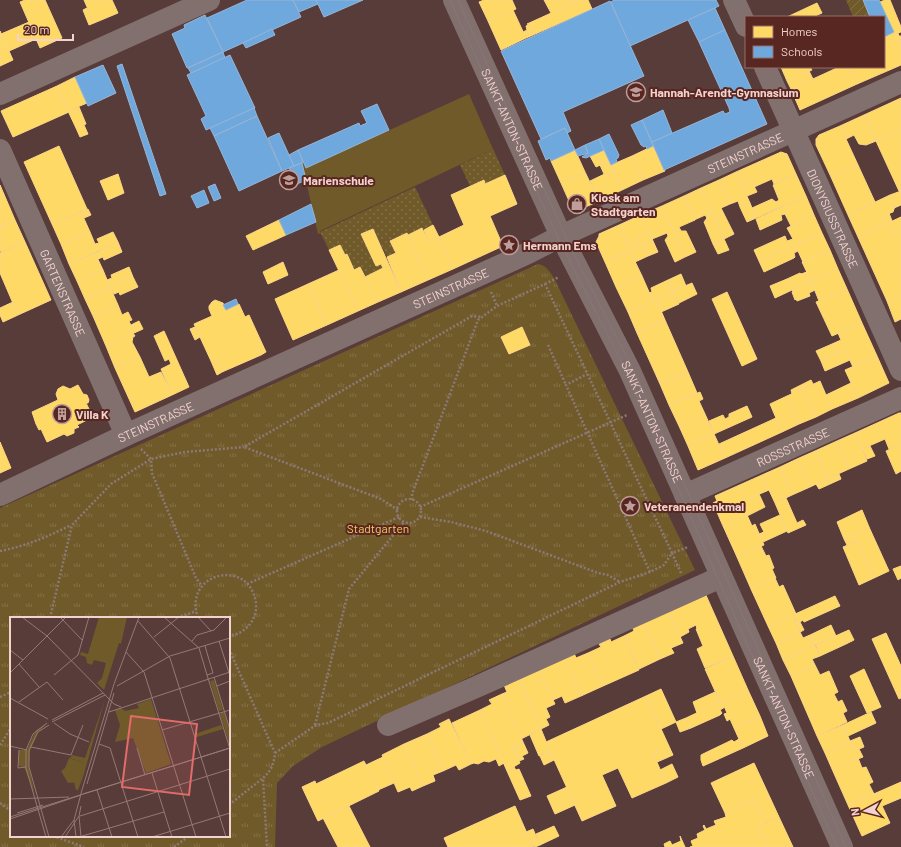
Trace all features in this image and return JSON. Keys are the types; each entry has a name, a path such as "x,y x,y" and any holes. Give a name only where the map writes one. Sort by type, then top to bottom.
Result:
{"street":[{"path":"0,94 209,0"},
{"name":"SANKT-ANTON-STRASSE","path":"454,0 561,236 630,371 842,847"},
{"path":"734,0 745,24"},
{"name":"DIONYSIUSSTRASSE","path":"765,68 901,370"},
{"name":"STEINSTRASSE","path":"0,495 126,435 522,256 561,236 901,82"},
{"name":"GARTENSTRASSE","path":"0,150 126,435"},
{"name":"ROSSSTRASSE","path":"685,495 901,398"},
{"path":"388,725 721,577"}],"path":[{"path":"275,753 315,726 328,723 620,582 650,572 664,565 672,554 545,284 497,306 478,320 412,494 412,500"},
{"path":"244,447 472,316 483,317"},
{"path":"548,345 650,572"},
{"path":"566,385 587,374"},
{"path":"420,507 628,414"},
{"path":"0,551 22,547 72,525 111,484 151,459 202,450 244,447 381,499 398,510"},
{"path":"151,459 152,473 196,578 202,586"},
{"path":"420,517 420,507 416,501 404,501 399,506 399,517 404,522 411,523 420,517 451,522 486,531 598,573 608,575 620,582"},
{"path":"248,584 399,517"},
{"path":"315,726 349,589 404,522"},
{"path":"50,617 72,525"},
{"path":"198,617 196,598 202,586 210,579 219,576 229,575 239,578 248,584 253,591 256,600 256,610 254,619 249,626 241,632 230,636"},
{"path":"180,617 196,611"},
{"path":"230,651 275,753 274,763 270,772 230,804"},
{"path":"0,697 10,692"},
{"path":"0,745 10,730"},
{"path":"263,778 268,847"},
{"path":"0,803 10,810"},
{"path":"55,837 84,847"},
{"path":"174,847 188,837"}],"green space":[{"path":"846,0 863,0 870,16 853,16"},
{"path":"469,94 493,149 320,231 321,233 318,234 303,162 306,168"},
{"path":"493,149 505,175 485,184 483,180 470,186 460,165"},
{"path":"415,187 433,225 424,230 422,228 408,235 407,233 390,240 396,253 387,257 373,229 361,234 376,266 381,264 383,268 365,277 360,267 354,270 347,254 345,255 340,245 329,250 320,232"},
{"name":"Stadtgarten","path":"538,264 546,267 554,278 695,570 322,747 293,766 277,783 275,847 0,847 0,508"},
{"path":"559,334 576,371 566,376 549,338"}],"building: Homes":[{"path":"25,0 45,0 62,38 40,48 20,2"},
{"path":"84,0 112,0 118,13 94,23"},
{"path":"484,0 512,0 516,9 488,21 479,2"},
{"path":"544,0 580,0 551,13"},
{"path":"580,0 588,0 592,9 533,35 529,25 527,24"},
{"path":"890,0 901,27 901,32 898,33 899,36 901,36 901,48 880,2"},
{"path":"817,3 822,13 815,16 789,16"},
{"path":"87,8 94,23 89,25 83,10"},
{"path":"513,10 526,38 501,50 488,21"},
{"path":"29,22 36,39 9,51 1,34"},
{"path":"529,25 533,35 526,38 523,32 527,30 526,26"},
{"path":"0,31 13,60 0,66"},
{"path":"894,32 901,48 901,65 857,84 849,68 885,68 885,36"},
{"path":"781,68 811,68 812,70 787,81"},
{"path":"837,68 849,68 857,84 800,110 791,89"},
{"path":"809,71 813,79 791,89 787,81"},
{"path":"75,77 87,103 68,111 57,86"},
{"path":"57,86 69,112 13,137 1,111"},
{"path":"901,98 901,129 876,141 864,115"},
{"path":"79,107 86,124 76,128 68,111"},
{"path":"864,115 876,141 866,145 859,144 854,135 846,139 840,126"},
{"path":"84,125 88,134 80,137 76,128"},
{"path":"840,126 858,165 831,177 816,145 816,139 819,135"},
{"path":"901,129 901,191 899,191 876,141"},
{"path":"59,146 87,209 52,224 24,162"},
{"path":"653,146 665,171 643,180 632,156"},
{"path":"575,150 585,172 561,183 551,161"},
{"path":"604,150 609,161 596,167 590,156"},
{"path":"781,152 787,154 796,174 774,184 772,179 754,187 751,180 741,185 736,172"},
{"path":"632,156 643,180 622,190 611,165"},
{"path":"609,161 613,170 604,174 600,165"},
{"path":"858,165 875,202 848,215 831,177"},
{"path":"613,170 622,190 599,201 590,181"},
{"path":"585,172 599,201 574,212 561,183"},
{"path":"736,172 750,203 740,207 738,201 730,204 719,180"},
{"path":"118,174 124,193 108,200 100,181"},
{"path":"796,174 806,196 756,218 752,208 772,199 776,202 779,200 773,185"},
{"path":"505,175 517,204 490,216 503,246 453,269 439,237 464,225 451,195 484,180 485,184"},
{"path":"719,180 730,204 721,208 724,214 715,219 701,188"},
{"path":"751,180 757,192 747,196 741,185"},
{"path":"0,185 15,220 0,227"},
{"path":"701,188 712,212 694,220 684,196"},
{"path":"901,191 901,205 894,208 895,206 890,195"},
{"path":"890,195 895,206 893,212 882,216 886,224 858,237 848,215"},
{"path":"684,196 695,220 679,227 681,231 686,231 696,252 685,257 662,206"},
{"path":"806,196 814,215 791,226 785,214 781,215 782,220 760,230 756,219"},
{"path":"750,203 756,218 747,222 740,207"},
{"path":"662,206 685,257 675,262 665,240 668,236 667,233 652,239 641,215"},
{"path":"88,209 91,215 84,218 81,212"},
{"path":"81,212 90,232 61,244 52,224"},
{"path":"712,212 724,239 713,244 704,222 707,218 705,215"},
{"path":"889,213 892,221 886,224 882,216"},
{"path":"724,214 734,234 724,239 715,219"},
{"path":"641,215 650,233 627,244 619,225"},
{"path":"814,215 822,233 759,261 754,250 785,236 787,241 793,239 787,228"},
{"path":"901,217 901,232 895,235 888,223"},
{"path":"15,220 25,242 1,252 0,227"},
{"path":"279,220 286,235 253,250 246,236"},
{"path":"888,223 895,235 901,232 901,295 887,301 858,237"},
{"path":"433,225 439,237 428,241 424,230"},
{"path":"619,225 630,251 605,262 596,242 599,234"},
{"path":"422,228 428,241 439,237 453,269 428,280 408,235"},
{"path":"373,229 389,265 383,268 381,264 376,266 361,234"},
{"path":"90,232 95,244 99,243 97,239 113,232 118,242 69,264 61,244"},
{"path":"407,233 428,280 401,292 387,257 396,253 390,241"},
{"path":"650,233 653,241 639,247 636,239"},
{"path":"822,233 830,250 803,262 798,251 794,253 794,258 764,272 759,261"},
{"path":"636,239 639,247 630,251 627,244"},
{"path":"724,239 729,250 718,254 713,244"},
{"path":"653,241 658,252 648,256 644,245"},
{"path":"25,242 51,300 18,315 0,273 0,253"},
{"path":"118,242 122,252 104,260 103,257 98,259 95,253"},
{"path":"340,245 345,255 347,254 354,270 360,267 378,302 358,311 329,250"},
{"path":"644,245 648,256 635,262 630,251"},
{"path":"830,250 838,269 811,281 802,262"},
{"path":"630,251 642,276 616,287 605,262"},
{"path":"95,253 103,270 77,281 69,264"},
{"path":"283,262 288,275 268,284 263,272"},
{"path":"389,265 401,292 378,302 365,277"},
{"path":"129,267 133,277 110,287 107,280 112,278 111,275"},
{"path":"838,269 847,289 819,301 811,281"},
{"path":"103,270 110,287 85,299 77,281"},
{"path":"339,270 358,311 327,325 308,284"},
{"path":"807,272 811,281 792,290 787,279 800,273"},
{"path":"681,274 686,286 673,291 668,280"},
{"path":"642,276 653,301 628,312 616,287"},
{"path":"133,277 138,287 120,295 119,292 114,294 110,287"},
{"path":"787,279 792,290 775,298 770,286"},
{"path":"668,280 673,291 653,301 649,293 652,292 651,288"},
{"path":"811,281 815,290 809,293 810,296 797,301 796,299 795,300 792,290"},
{"path":"692,283 697,294 679,303 673,291"},
{"path":"308,284 327,325 293,340 275,299"},
{"path":"110,287 118,305 93,316 85,299"},
{"path":"847,289 862,323 832,336 816,302"},
{"path":"673,291 679,304 661,312 656,299"},
{"path":"727,292 757,359 742,366 712,299"},
{"path":"901,295 901,319 895,322 887,301"},
{"path":"656,299 665,320 637,333 628,312"},
{"path":"215,300 223,303 226,310 239,304 245,317 249,315 260,339 255,341 261,355 222,372 216,359 211,361 194,324 212,316 209,306"},
{"path":"13,302 18,315 3,322 0,315 0,308"},
{"path":"118,305 122,315 128,312 132,320 129,321 134,333 106,346 93,316"},
{"path":"665,320 688,372 660,384 637,333"},
{"path":"139,321 143,329 134,333 131,325"},
{"path":"862,323 877,356 853,367 845,350 836,354 832,344 841,340 838,333"},
{"path":"195,327 200,337 195,340 190,329"},
{"path":"522,327 530,345 509,354 501,337"},
{"path":"164,331 189,387 172,395 161,369 171,364 169,359 165,361 154,336"},
{"path":"133,333 135,336 133,337 132,342 140,357 115,368 106,346"},
{"path":"260,339 266,352 261,355 255,341"},
{"path":"832,344 836,354 821,361 816,351"},
{"path":"845,350 850,360 825,371 821,361"},
{"path":"877,356 889,383 858,398 845,370"},
{"path":"140,357 149,377 161,372 172,395 135,412 115,368"},
{"path":"216,359 222,372 217,375 211,361"},
{"path":"688,372 697,393 669,405 660,384"},
{"path":"811,380 813,384 803,389 801,385"},
{"path":"820,381 832,409 816,417 803,389"},
{"path":"851,383 858,398 832,409 826,395"},
{"name":"Villa K","path":"78,385 83,394 87,395 89,400 88,403 86,403 92,415 86,418 87,420 77,425 79,427 74,429 74,433 67,436 64,434 47,442 41,429 39,430 36,424 32,412 58,400 56,394 58,389 63,386 70,389"},
{"path":"801,385 803,389 792,394 791,390"},
{"path":"803,389 816,417 799,424 787,396"},
{"path":"700,392 703,399 699,401 705,414 679,426 669,405"},
{"path":"787,396 799,424 782,432 770,404"},
{"path":"747,406 752,417 714,434 709,421 723,415 725,419 729,417 729,414"},
{"path":"901,413 901,444 889,449 885,439 862,449 855,433"},
{"path":"705,414 714,434 688,446 679,426"},
{"path":"776,418 782,432 725,458 719,444"},
{"path":"855,433 867,461 849,469 837,441"},
{"path":"714,434 725,458 698,470 688,446"},
{"path":"837,441 849,469 827,479 815,451"},
{"path":"0,442 11,468 0,473"},
{"path":"901,444 901,471 896,474 886,451"},
{"path":"870,446 875,456 867,459 862,449"},
{"path":"815,451 827,479 810,487 797,459"},
{"path":"797,459 810,487 792,495 780,467"},
{"path":"780,467 792,495 775,503 762,475"},
{"path":"839,474 841,479 830,484 827,479"},
{"path":"762,475 769,490 743,501 749,515 723,526 713,503 717,501 715,496"},
{"path":"827,479 830,484 819,489 816,484"},
{"path":"759,494 765,507 749,515 743,501"},
{"path":"786,498 797,523 803,520 806,525 788,533 775,503"},
{"path":"862,510 869,527 844,539 837,522"},
{"path":"747,515 752,526 755,524 764,545 737,557 723,526"},
{"path":"780,515 787,531 763,542 759,534 764,532 760,524"},
{"path":"869,527 889,571 874,578 858,541 847,545 844,539"},
{"path":"858,541 874,578 859,585 843,547"},
{"path":"761,546 766,556 769,555 774,568 772,569 776,578 751,589 737,557"},
{"path":"901,566 901,578 898,580 893,569"},
{"path":"775,578 779,587 783,585 796,614 768,626 751,589"},
{"path":"705,593 733,656 705,668 697,649 703,646 696,629 696,625 688,629 689,632 680,637 668,610"},
{"path":"835,596 840,606 804,622 803,620 800,622 799,620 796,621 793,615"},
{"path":"668,610 683,643 671,648 674,653 660,659 643,621"},
{"path":"793,615 800,632 776,643 768,626"},
{"path":"799,620 804,630 800,632 796,621"},
{"path":"643,621 660,659 639,669 624,636 634,631 632,626"},
{"path":"831,625 836,636 815,645 810,635"},
{"path":"849,630 854,640 846,644 842,633"},
{"path":"800,632 803,638 810,635 815,645 783,660 776,643"},
{"path":"842,633 846,644 820,656 816,645"},
{"path":"886,633 901,666 901,698 899,699 872,639"},
{"path":"624,636 639,670 603,686 588,653 601,647 599,644 610,639 611,642"},
{"path":"815,645 820,656 812,659 815,665 791,676 783,660"},
{"path":"574,653 576,658 588,653 603,686 581,696 564,657"},
{"path":"733,656 748,690 720,702 705,669"},
{"path":"564,657 581,696 565,703 562,696 553,700 538,669"},
{"path":"815,665 820,675 829,671 838,692 834,694 838,702 842,700 847,711 843,713 847,722 817,736 791,676"},
{"path":"538,669 555,704 546,708 550,717 546,719 549,725 541,729 518,678"},
{"path":"864,669 881,707 867,713 850,676"},
{"path":"518,678 541,729 521,739 502,694 507,692 504,685"},
{"path":"661,689 676,722 661,729 646,696"},
{"path":"748,690 760,716 734,728 730,719 727,721 724,714 727,713 722,701"},
{"path":"715,692 720,702 697,713 693,702"},
{"path":"502,694 523,742 512,747 520,763 507,771 480,710 492,704 489,700"},
{"path":"646,696 673,755 664,759 659,750 653,753 666,783 632,798 618,768 602,775 616,806 582,821 546,742"},
{"path":"722,701 725,707 720,710 722,713 720,715 691,728 686,718"},
{"path":"480,710 504,763 499,766 496,759 489,762 484,761 478,764 471,764 452,723"},
{"path":"871,712 876,723 848,736 843,725"},
{"path":"760,716 768,736 743,748 734,728"},
{"path":"686,718 691,728 680,732 676,722"},
{"path":"449,719 471,764 459,770 456,765 443,771 427,734 441,727 439,724"},
{"path":"843,725 850,741 825,753 817,736"},
{"path":"541,729 550,751 539,756 530,735"},
{"path":"427,734 443,771 433,775 435,781 423,786 404,744"},
{"path":"860,737 864,747 854,751 850,741"},
{"path":"739,739 743,748 712,762 707,752 732,740 734,742"},
{"path":"850,741 854,751 859,749 863,757 832,769 825,753"},
{"path":"523,742 528,753 522,756 524,759 519,761 512,747"},
{"path":"404,744 423,786 412,791 410,787 398,792 382,755"},
{"path":"659,750 664,759 657,762 653,753"},
{"path":"550,751 554,760 544,765 540,756"},
{"path":"707,752 712,762 703,766 701,755"},
{"path":"383,757 394,783 378,790 366,765"},
{"path":"858,758 862,768 866,767 873,782 869,784 874,794 848,805 832,769"},
{"path":"364,761 379,791 318,821 302,787 315,781 316,784"},
{"path":"754,763 779,817 765,823 754,799 725,813 711,783"},
{"path":"672,764 678,777 666,783 660,770"},
{"path":"514,767 516,770 519,769 531,796 520,800 507,771"},
{"path":"901,782 901,798 882,806 876,793"},
{"path":"567,787 575,805 555,814 547,796"},
{"path":"876,793 890,823 862,836 848,805"},
{"path":"754,799 765,823 759,826 769,847 690,847 693,846 691,841 698,838 697,834 705,830 704,825 706,829 716,825 714,821 726,817 725,813"},
{"path":"349,806 370,847 338,847 323,818"},
{"path":"515,806 533,847 448,847 444,838"},
{"path":"779,817 793,847 769,847 759,826"},
{"path":"554,826 559,836 540,845 536,834"},
{"path":"533,829 540,845 535,847 533,846 526,832"},
{"path":"680,836 685,847 665,847 664,844 670,841 672,845 681,841"}],"building: Schools":[{"path":"247,0 293,0 301,17 223,52 207,18"},
{"path":"293,0 316,0 318,4 299,12"},
{"path":"316,0 363,0 324,17"},
{"path":"614,0 716,0 719,6 630,46 611,2"},
{"path":"863,0 879,0 894,32 885,36 885,16 870,16"},
{"path":"610,1 644,76 563,112 571,131 567,133 565,128 541,139 501,51"},
{"path":"715,8 725,30 699,42 688,20"},
{"path":"205,15 223,52 187,68 172,34 185,28 184,25"},
{"path":"272,29 275,35 246,48 243,43"},
{"path":"725,30 767,124 664,170 652,142 723,111 725,114 730,112 699,42"},
{"path":"223,52 225,58 191,73 188,68"},
{"path":"230,55 255,108 206,130 201,119 206,116 187,75"},
{"path":"122,64 166,194 160,196 117,66"},
{"path":"103,65 116,93 88,106 75,77"},
{"path":"377,104 389,130 306,168 298,150 359,123 360,126 367,123 361,111"},
{"path":"254,108 257,116 214,136 210,128"},
{"path":"663,110 672,133 652,142 642,120"},
{"path":"257,116 282,171 239,191 214,136"},
{"path":"642,120 653,146 647,149 646,146 644,147 641,145 631,125"},
{"path":"565,128 575,150 551,161 550,158 546,160 538,141"},
{"path":"279,133 294,166 282,171 268,138"},
{"path":"609,134 619,155 616,159 617,162 611,165 599,139"},
{"path":"599,139 604,150 586,158 582,157 588,153 585,145"},
{"path":"585,145 588,153 578,156 575,150"},
{"path":"298,150 303,162 294,166 289,155"},
{"path":"302,163 306,180 297,184 289,168"},
{"path":"215,184 221,198 214,201 208,187"},
{"path":"204,190 209,203 197,208 191,196"},
{"path":"311,204 316,222 286,235 279,220"},
{"path":"236,299 238,304 226,310 223,305"}],"tram line":[{"path":"450,0 558,238 626,371 837,847"},
{"path":"458,0 576,259 633,369 846,847"}],"place":[{"name":"Hannah-Arendt-Gymnasium","path":"636,92"},
{"name":"Marienschule","path":"289,180"},
{"name":"Kiosk am Stadtgarten","path":"577,204"},
{"name":"Hermann Ems","path":"509,245"},
{"name":"Villa K","path":"62,414"},
{"name":"Veteranendenkmal","path":"630,506"}]}
